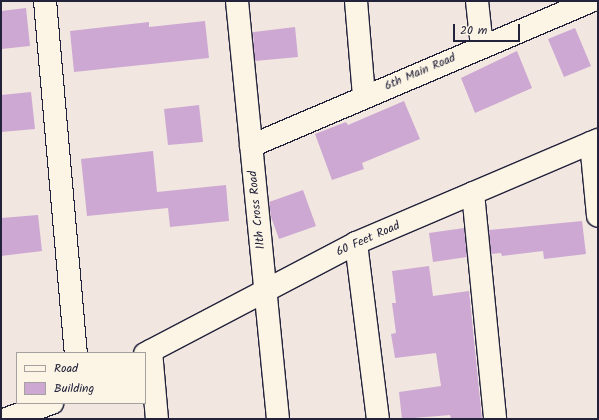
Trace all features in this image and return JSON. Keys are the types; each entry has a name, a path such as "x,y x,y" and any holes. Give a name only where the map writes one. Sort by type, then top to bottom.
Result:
{"street":[{"path":"46,1 76,352"},
{"name":"11th Cross Road","path":"236,1 278,419"},
{"path":"356,1 364,96"},
{"path":"477,1 482,47"},
{"name":"6th Main Road","path":"251,146 364,96 591,1"},
{"path":"594,142 598,216"},
{"name":"60 Feet Road","path":"148,352 265,289 356,243 594,142"},
{"path":"473,193 495,419"},
{"path":"356,243 378,419"},
{"path":"148,352 157,419"},
{"path":"6,419 50,409"}],"building":[{"path":"26,8 30,46 1,49 1,11"},
{"path":"205,21 209,58 74,72 70,31 149,22 149,27"},
{"path":"295,27 298,57 255,61 253,32"},
{"path":"575,28 591,66 564,77 548,39"},
{"path":"517,51 532,88 475,113 461,78"},
{"path":"31,92 35,129 1,132 1,95"},
{"path":"404,101 420,139 362,163 364,169 332,180 315,134 346,122 348,125"},
{"path":"199,105 203,142 168,145 164,109"},
{"path":"153,151 157,192 226,185 229,221 170,227 168,208 87,216 81,159"},
{"path":"303,190 316,226 279,239 271,217 269,202"},
{"path":"38,215 42,251 1,256 1,218"},
{"path":"582,221 586,254 544,259 543,251 502,256 501,253 491,254 489,230"},
{"path":"464,228 467,257 433,262 429,233"},
{"path":"429,266 433,296 469,291 482,419 451,419 450,415 402,419 399,392 441,386 436,353 395,358 391,334 396,333 392,303 396,303 392,271"}]}
